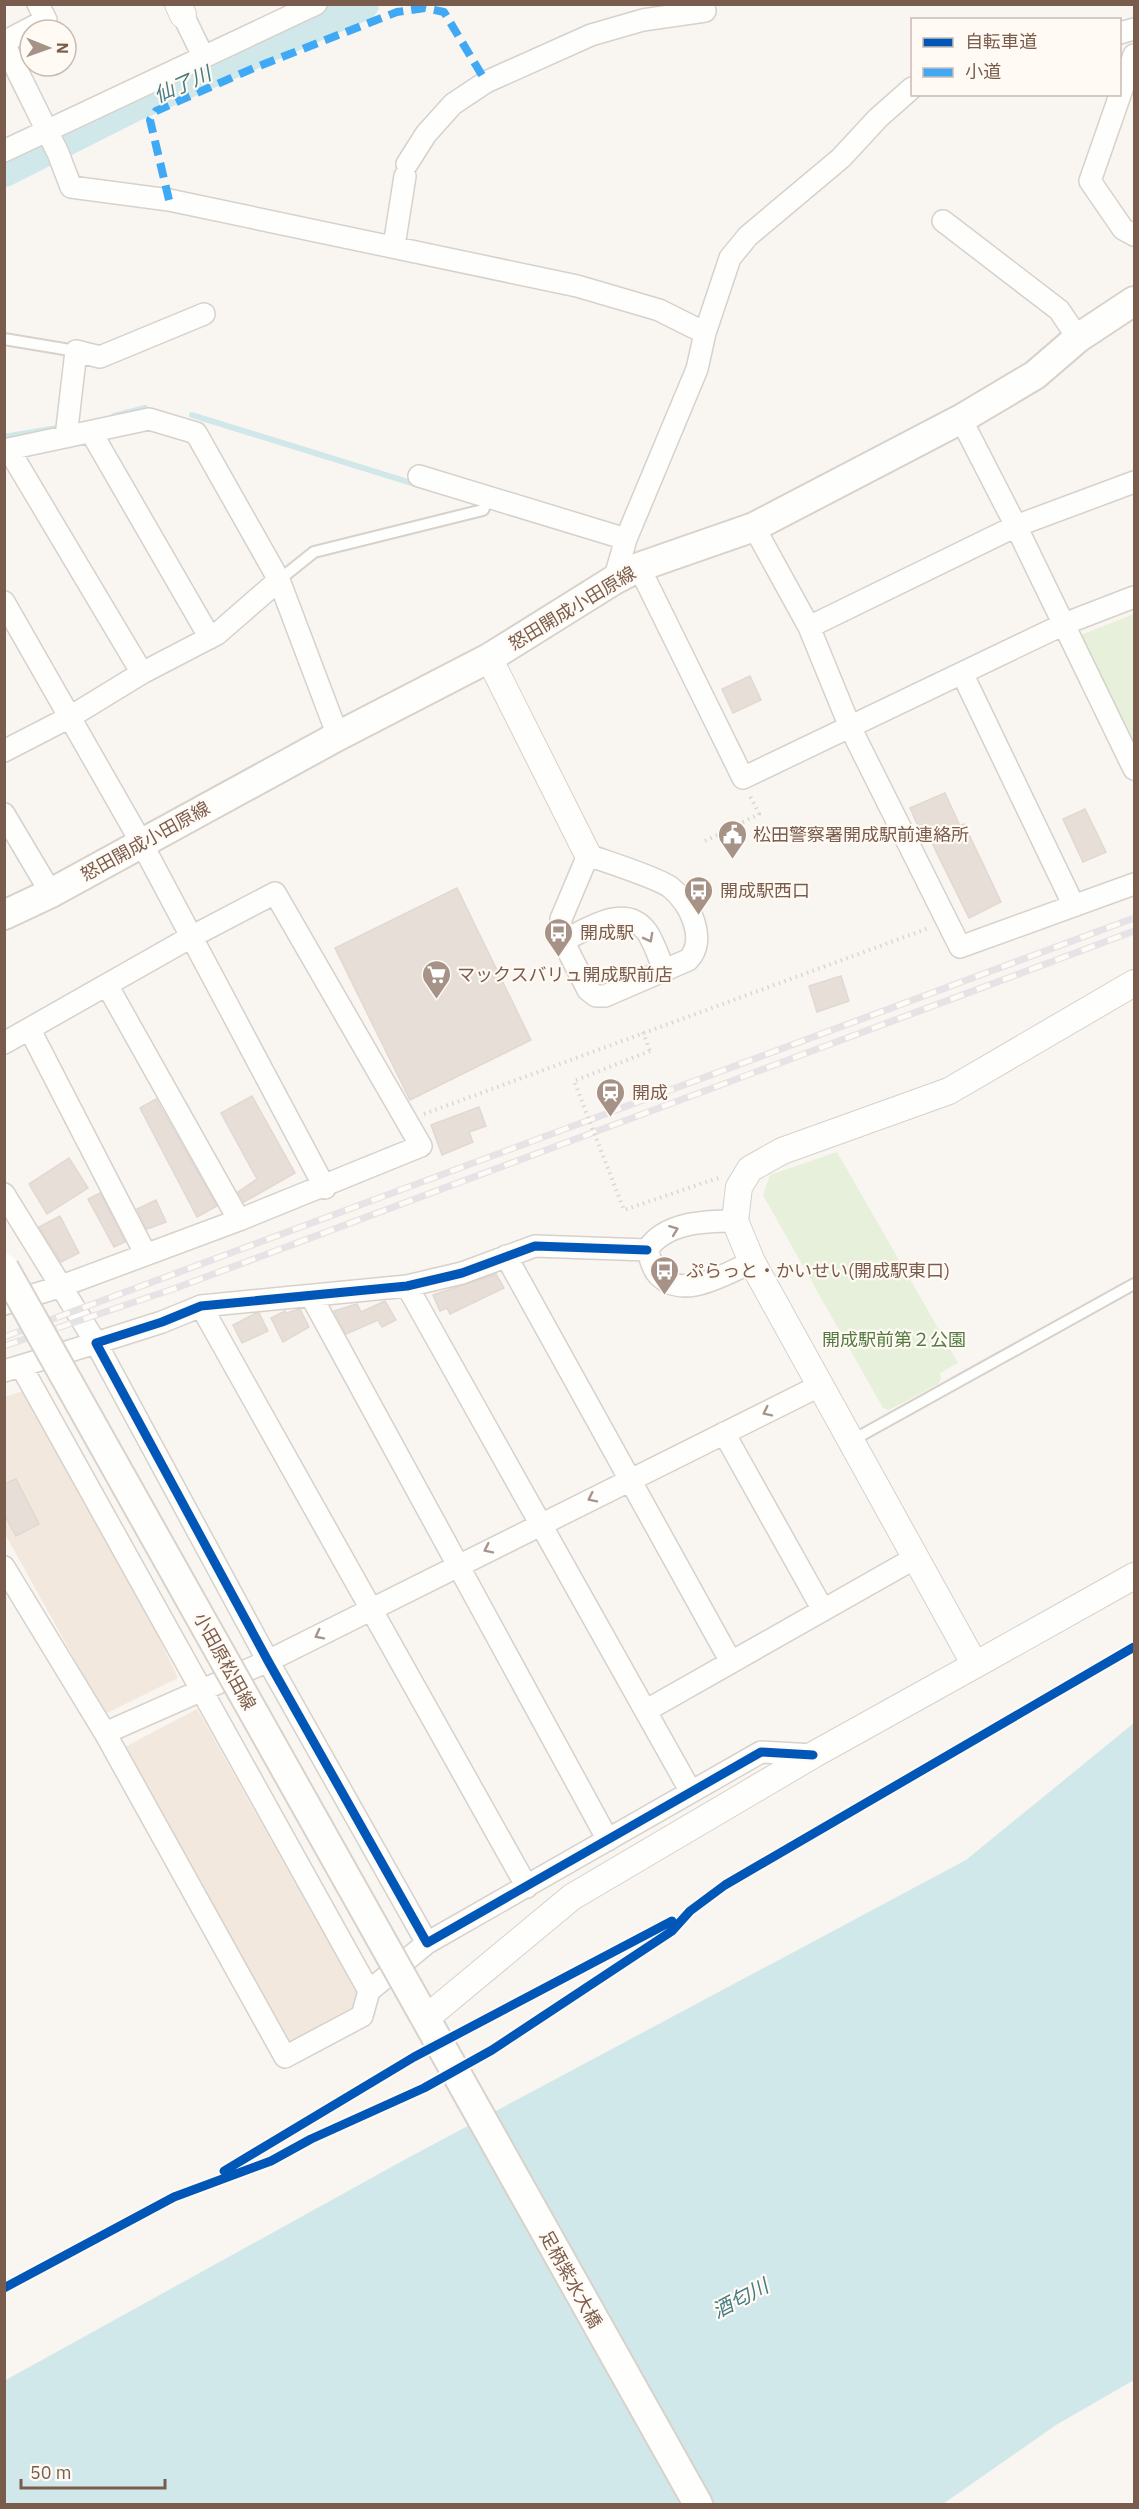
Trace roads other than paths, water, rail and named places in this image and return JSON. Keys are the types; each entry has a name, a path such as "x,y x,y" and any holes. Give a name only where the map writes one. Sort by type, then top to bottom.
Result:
{"main road":[{"name":"怒田開成小田原線","path":"4,915 51,893 338,736 489,658 614,580 639,567 754,527 961,419 1035,375 1078,338 1134,301"},
{"name":"小田原松田線","path":"4,1268 445,2053"},
{"name":"足柄紫水大橋","path":"445,2053 698,2505"}],"street":[{"path":"38,4 46,20 4,43 52,140 71,187 169,200 577,286 659,310 705,333"},
{"path":"4,151 52,140 203,57 316,4"},
{"path":"181,10 203,57"},
{"path":"394,246 406,170 426,134 453,104 486,82 591,35 643,20 705,11"},
{"path":"1121,92 1134,55"},
{"path":"614,580 626,539 697,369 705,333 730,258 748,236 841,158 878,118 911,89"},
{"path":"1120,96 1090,181 1124,229 1134,235"},
{"path":"943,221 1059,310 1078,338"},
{"path":"66,436 76,351 100,357 204,314"},
{"path":"142,673 7,450 149,419 196,433 279,580 338,736"},
{"path":"961,419 1017,526 1134,769"},
{"path":"91,432 210,638"},
{"path":"419,476 486,504 626,539"},
{"path":"809,627 1017,526 1134,482"},
{"path":"754,527 809,627 850,727 945,922 960,947 1134,884"},
{"path":"639,567 742,778 1064,624 1134,597"},
{"path":"4,751 70,717 142,673 210,638 279,580"},
{"path":"4,602 141,842 325,1188"},
{"path":"489,658 588,855 669,886 681,899 696,931 698,941 695,953 688,960 605,996 596,996 588,990 563,941 561,919 588,855"},
{"path":"962,673 1074,906"},
{"path":"4,814 51,893"},
{"path":"4,1043 190,937 276,893 421,1146 325,1188 239,1221 145,1253 59,1287 4,1304"},
{"path":"563,941 612,918 632,919 646,931 664,970"},
{"path":"975,1665 752,1262 735,1221 739,1187 750,1169 782,1151 949,1092 1134,983"},
{"path":"107,985 239,1221"},
{"path":"30,1030 145,1253"},
{"path":"4,1194 59,1287 77,1310 96,1343 268,1661 428,1943"},
{"path":"647,1250 653,1240 678,1228 700,1221 735,1221"},
{"path":"369,1990 202,1690 13,1369 162,1322 201,1306 407,1286 462,1273 535,1246 647,1250"},
{"path":"647,1250 656,1272 672,1285 696,1286 752,1262"},
{"path":"506,1256 731,1662"},
{"path":"407,1286 691,1792"},
{"path":"311,1296 608,1840"},
{"path":"201,1306 527,1887"},
{"path":"105,1733 268,1661 540,1523 819,1386"},
{"path":"724,1433 823,1610"},
{"path":"647,1710 915,1558"},
{"path":"4,1567 105,1733 285,2057 362,2016 369,1990 428,1943 691,1792 761,1752 813,1755"},
{"path":"426,2019 572,1896 813,1755 1134,1576"}],"lane":[{"path":"4,339 76,351"},
{"path":"279,580 314,552 486,504"},
{"path":"850,1442 1134,1284"}],"water":[{"name":"酒匂川","path":"1134,1723 1134,2380 1056,2425 943,2504 5,2504 4,2381 404,2160 966,1860"}],"waterway":[{"name":"仙了川","path":"4,170 131,106 362,4"},
{"path":"114,416 145,408"},
{"path":"192,415 418,485"},
{"path":"4,437 63,427"}],"railway":[{"path":"4,1337 1134,918"},
{"path":"4,1346 176,1288 1134,931"}],"place":[{"name":"松田警察署開成駅前連絡所","path":"732,860"},
{"name":"開成駅西口","path":"699,916"},
{"name":"開成駅","path":"559,958"},
{"name":"マックスバリュ開成駅前店","path":"436,1000"},
{"name":"開成","path":"611,1118"},
{"name":"ぷらっと・かいせい(開成駅東口)","path":"665,1296"}],"park label":[{"name":"開成駅前第２公園","path":"894,1339"}]}
